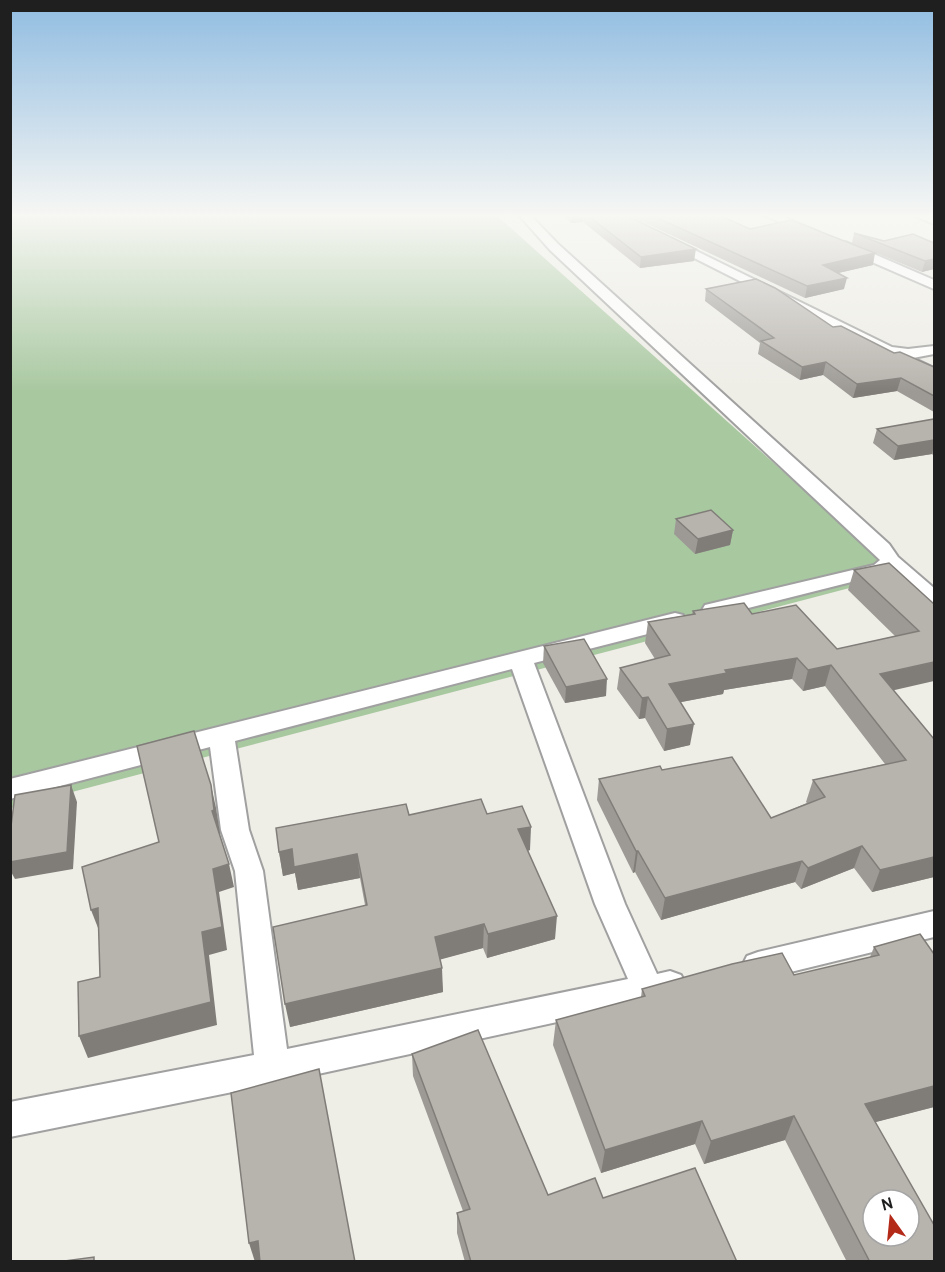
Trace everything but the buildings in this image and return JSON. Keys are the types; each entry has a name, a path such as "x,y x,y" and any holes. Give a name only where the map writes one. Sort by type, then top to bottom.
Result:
{"street":[{"path":"583,273 882,548 891,561 934,599"},
{"path":"733,273 934,374"},
{"path":"907,273 934,285"},
{"path":"883,348 908,354 934,350"},
{"path":"10,789 221,734 522,661 701,613 881,570 891,561"},
{"path":"522,661 610,904 648,989"},
{"path":"221,734 235,831 249,871 272,1068"},
{"path":"731,972 934,924"},
{"path":"10,1120 700,979"}],"green space":[{"path":"11,273 561,273 899,575 11,808"}]}
